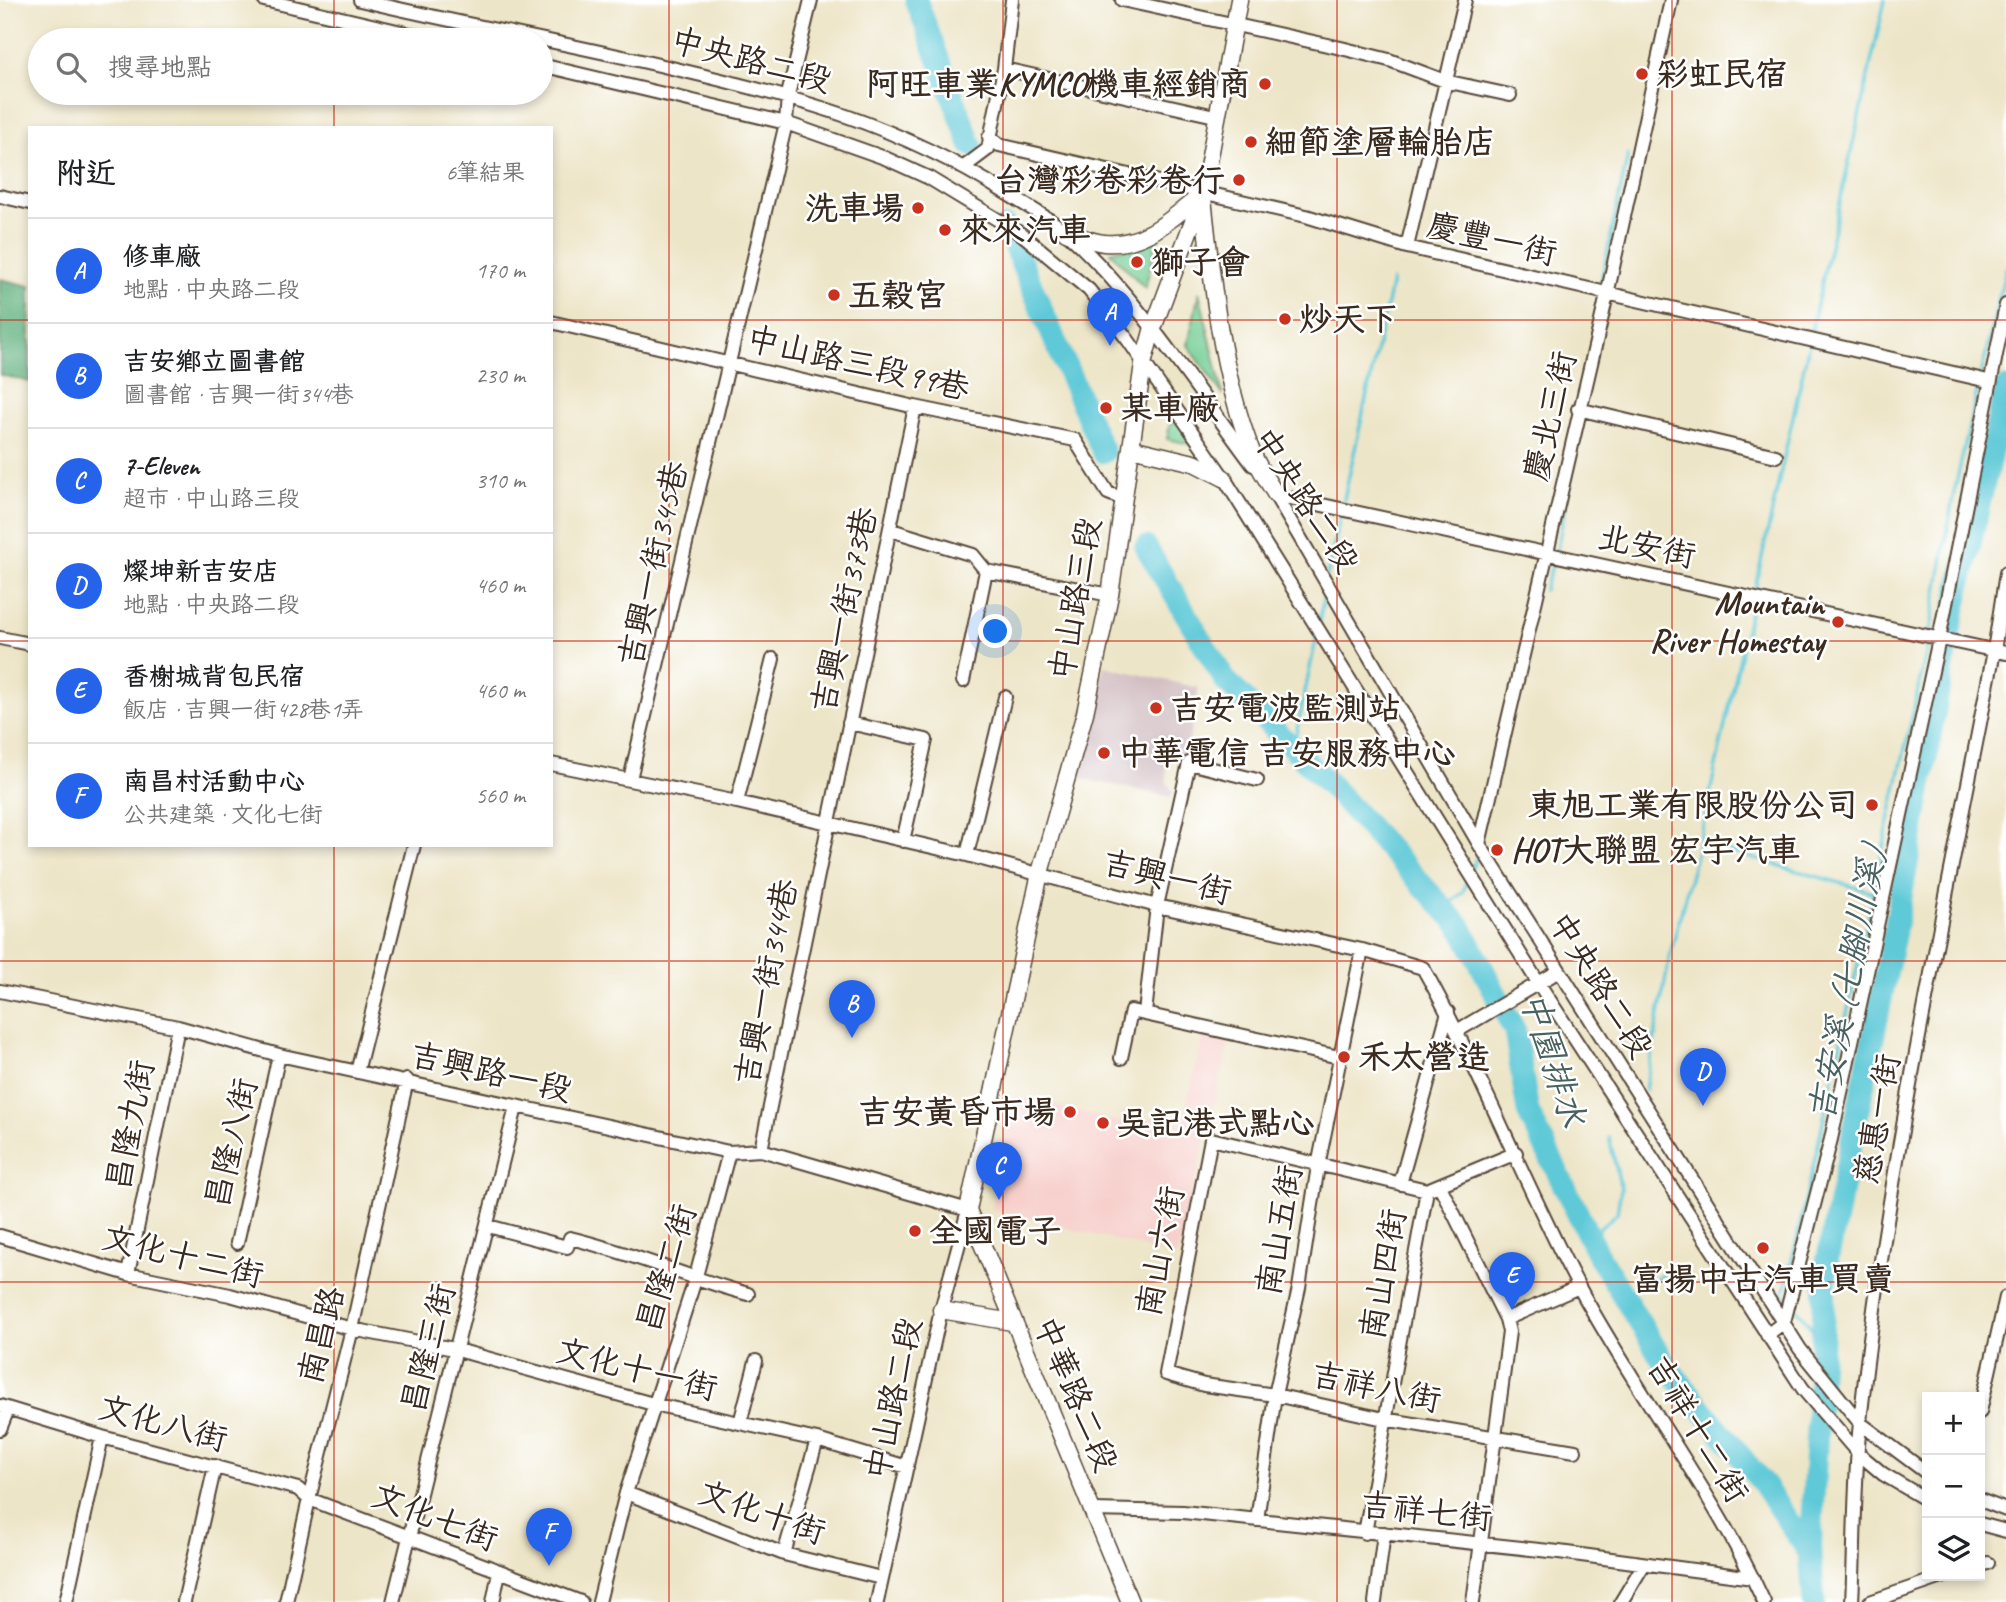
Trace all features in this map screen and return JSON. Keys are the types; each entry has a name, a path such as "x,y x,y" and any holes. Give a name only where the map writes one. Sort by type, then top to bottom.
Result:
{"main road":[{"name":"中山路三段","path":"968,1210 1040,873 1084,713 1110,595 1143,364 1152,331 1203,194 1215,116 1239,0"},
{"path":"1066,233 1104,243 1129,242 1169,224 1203,194"},
{"path":"1203,194 1214,305 1236,405 1251,450 1276,495"},
{"path":"1131,448 1194,463 1224,478"},
{"name":"中華路二段","path":"968,1210 1012,1322 1038,1376 1130,1602"},
{"path":"941,1310 1012,1322"}],"street":[{"path":"264,0 384,28"},
{"name":"中央路二段","path":"360,0 495,28"},
{"name":"吉興一街345巷","path":"630,779 786,123 788,95 811,0"},
{"path":"964,167 988,149 1004,69 1012,0"},
{"path":"1407,247 1465,0"},
{"name":"慶北三街","path":"1479,844 1548,553 1578,409 1607,295 1671,0"},
{"path":"1127,1 1389,60 1445,81 1510,95"},
{"name":"中央路二段","path":"553,40 788,95 883,127 964,167 1066,233 1123,290 1276,495 1479,844 1800,1349 1860,1423 1922,1470"},
{"name":"中央路二段","path":"553,68 786,123 885,158 929,178 1023,235 1089,290 1224,478 1539,985 1803,1390 1858,1453 1883,1474 1922,1497"},
{"path":"1004,69 1215,116"},
{"name":"慶豐一街","path":"989,137 999,145 1306,216 1407,247 1989,381"},
{"path":"0,196 28,202"},
{"path":"1767,1335 1784,1322 1831,1139 1939,639 2006,305"},
{"name":"中山路三段99巷","path":"553,322 915,407 1075,440 1108,493 1124,499"},
{"name":"吉興一街373巷","path":"827,825 915,407"},
{"path":"1578,409 1776,456"},
{"name":"北安街","path":"1276,495 1994,651"},
{"path":"891,530 974,555 986,571 1110,595"},
{"path":"963,681 986,571"},
{"name":"慈惠一街","path":"1852,1602 1860,1423 1899,1144 1994,651 2006,573"},
{"path":"0,638 28,644"},
{"path":"737,802 773,659"},
{"path":"967,855 1005,697"},
{"path":"849,723 926,740 904,841"},
{"path":"1145,1013 1157,906 1189,763 1257,780"},
{"name":"吉興一街","path":"553,764 737,802 827,825 967,855 1157,906 1362,950 1423,968 1459,1030 1579,1287"},
{"name":"吉興一街344巷","path":"761,1150 827,825"},
{"path":"357,1072 413,847"},
{"name":"南山五街","path":"1257,1520 1275,1395 1299,1289 1318,1166 1362,950"},
{"path":"1459,1030 1559,971"},
{"name":"吉興路一段","path":"0,991 178,1027 279,1055 407,1080 516,1107 729,1152 761,1150 968,1210"},
{"path":"1121,1058 1131,1011 1339,1057"},
{"path":"1400,1184 1447,1012"},
{"name":"昌隆九街","path":"128,1274 178,1027"},
{"name":"昌隆八街","path":"237,1243 279,1055"},
{"name":"南昌路","path":"286,1602 352,1329 407,1080"},
{"name":"昌隆三街","path":"393,1602 516,1107"},
{"name":"南山六街","path":"1166,1374 1211,1139 1318,1166"},
{"name":"昌隆二街","path":"599,1602 626,1493 695,1280 729,1152"},
{"path":"1318,1166 1427,1190 1516,1153"},
{"path":"1440,1186 1506,1319 1509,1332 1473,1602"},
{"name":"南山四街","path":"1364,1533 1427,1190"},
{"name":"中山路二段","path":"877,1602 941,1310 968,1210"},
{"path":"488,1226 567,1247 570,1238 594,1244 695,1280 748,1294"},
{"name":"文化十二街","path":"0,1236 128,1274 230,1295 352,1329"},
{"path":"1506,1319 1579,1287"},
{"name":"吉祥十二街","path":"1579,1287 1765,1602"},
{"path":"1985,1392 2006,1297"},
{"name":"文化十一街","path":"352,1329 454,1349 653,1404 817,1440 907,1467"},
{"path":"740,1423 756,1361"},
{"name":"吉祥八街","path":"1166,1374 1204,1385 1275,1395 1384,1419 1576,1451"},
{"path":"0,1429 4,1407"},
{"name":"文化八街","path":"4,1407 102,1437 298,1489 309,1499"},
{"path":"66,1602 102,1437"},
{"path":"784,1554 817,1440"},
{"path":"184,1602 215,1466"},
{"name":"文化十街","path":"626,1493 784,1554 881,1578"},
{"name":"文化七街","path":"309,1499 580,1602"},
{"path":"1985,1502 2006,1510"},
{"name":"吉祥七街","path":"1093,1510 1183,1513 1257,1520 1753,1578"},
{"path":"1985,1525 2006,1531"},
{"path":"1375,1602 1384,1534"},
{"path":"1621,1602 1644,1564"},
{"path":"493,1602 499,1572"},
{"path":"1870,1602 1931,1581"}],"shaded area":[{"path":"1104,666 1199,688 1185,760 1174,758 1166,767 1167,783 1173,792 1171,797 1079,778"},
{"path":"1205,1029 1231,1036 1177,1256 992,1209 1014,1095 1120,1122 1123,1110 1181,1125"}],"green space":[{"path":"1158,239 1145,288 1110,252"},
{"path":"0,279 28,286 28,382 0,375"},
{"path":"1199,292 1223,395 1188,345"},
{"path":"1174,402 1203,447 1167,439"}],"waterway":[{"name":"中園排水","path":"916,0 971,145"},
{"path":"1810,336 1885,0"},
{"path":"1600,287 1628,155"},
{"name":"中園排水","path":"1006,227 1103,452"},
{"path":"1981,375 2006,268"},
{"path":"1327,576 1392,281"},
{"path":"1645,1090 1670,955 1699,843 1809,344"},
{"path":"1930,633 1953,497 1979,383"},
{"name":"吉安溪 (七腳川溪)","path":"1814,1602 1810,1554 1826,1267 1895,930 1947,643 2006,388"},
{"path":"1544,590 1556,555 1572,472"},
{"name":"中園排水","path":"1146,547 1225,680 1329,784 1461,927 1515,1031 1528,1112 1597,1253 1665,1364 1761,1481 1810,1554"},
{"path":"1319,624 1325,587"},
{"path":"1287,741 1296,734 1317,635"},
{"path":"1788,1298 1784,1294 1929,640"},
{"path":"2000,659 2006,661"},
{"path":"1699,843 1872,892"},
{"path":"1472,868 1479,852"},
{"path":"1444,909 1463,892 1468,878"},
{"path":"1597,1253 1599,1229 1617,1213 1621,1189 1609,1137"},
{"path":"1648,1284 1664,1274"},
{"path":"1793,1304 1820,1339"}],"place":[{"name":"彩虹民宿","path":"1642,74"},
{"name":"阿旺車業KYMCO機車經銷商","path":"1265,84"},
{"name":"細節塗層輪胎店","path":"1251,142"},
{"name":"台灣彩卷彩卷行","path":"1239,180"},
{"name":"洗車場","path":"918,208"},
{"name":"來來汽車","path":"945,230"},
{"name":"獅子會","path":"1137,262"},
{"name":"五榖宮","path":"834,295"},
{"name":"炒天下","path":"1285,319"},
{"name":"修車廠","path":"1110,346"},
{"name":"某車廠","path":"1106,408"},
{"name":"Mountain River Homestay","path":"1838,622"},
{"name":"吉安電波監測站","path":"1156,708"},
{"name":"中華電信 吉安服務中心","path":"1104,753"},
{"name":"東旭工業有限股份公司","path":"1872,805"},
{"name":"HOT大聯盟 宏宇汽車","path":"1497,850"},
{"name":"吉安鄉立圖書館","path":"852,1038"},
{"name":"禾太營造","path":"1344,1057"},
{"name":"燦坤新吉安店","path":"1703,1106"},
{"name":"吉安黃昏市場","path":"1070,1112"},
{"name":"吳記港式點心","path":"1103,1123"},
{"name":"7-Eleven","path":"999,1200"},
{"name":"全國電子","path":"915,1231"},
{"name":"富揚中古汽車買賣","path":"1763,1248"},
{"name":"香榭城背包民宿","path":"1512,1310"},
{"name":"南昌村活動中心","path":"549,1566"}]}
